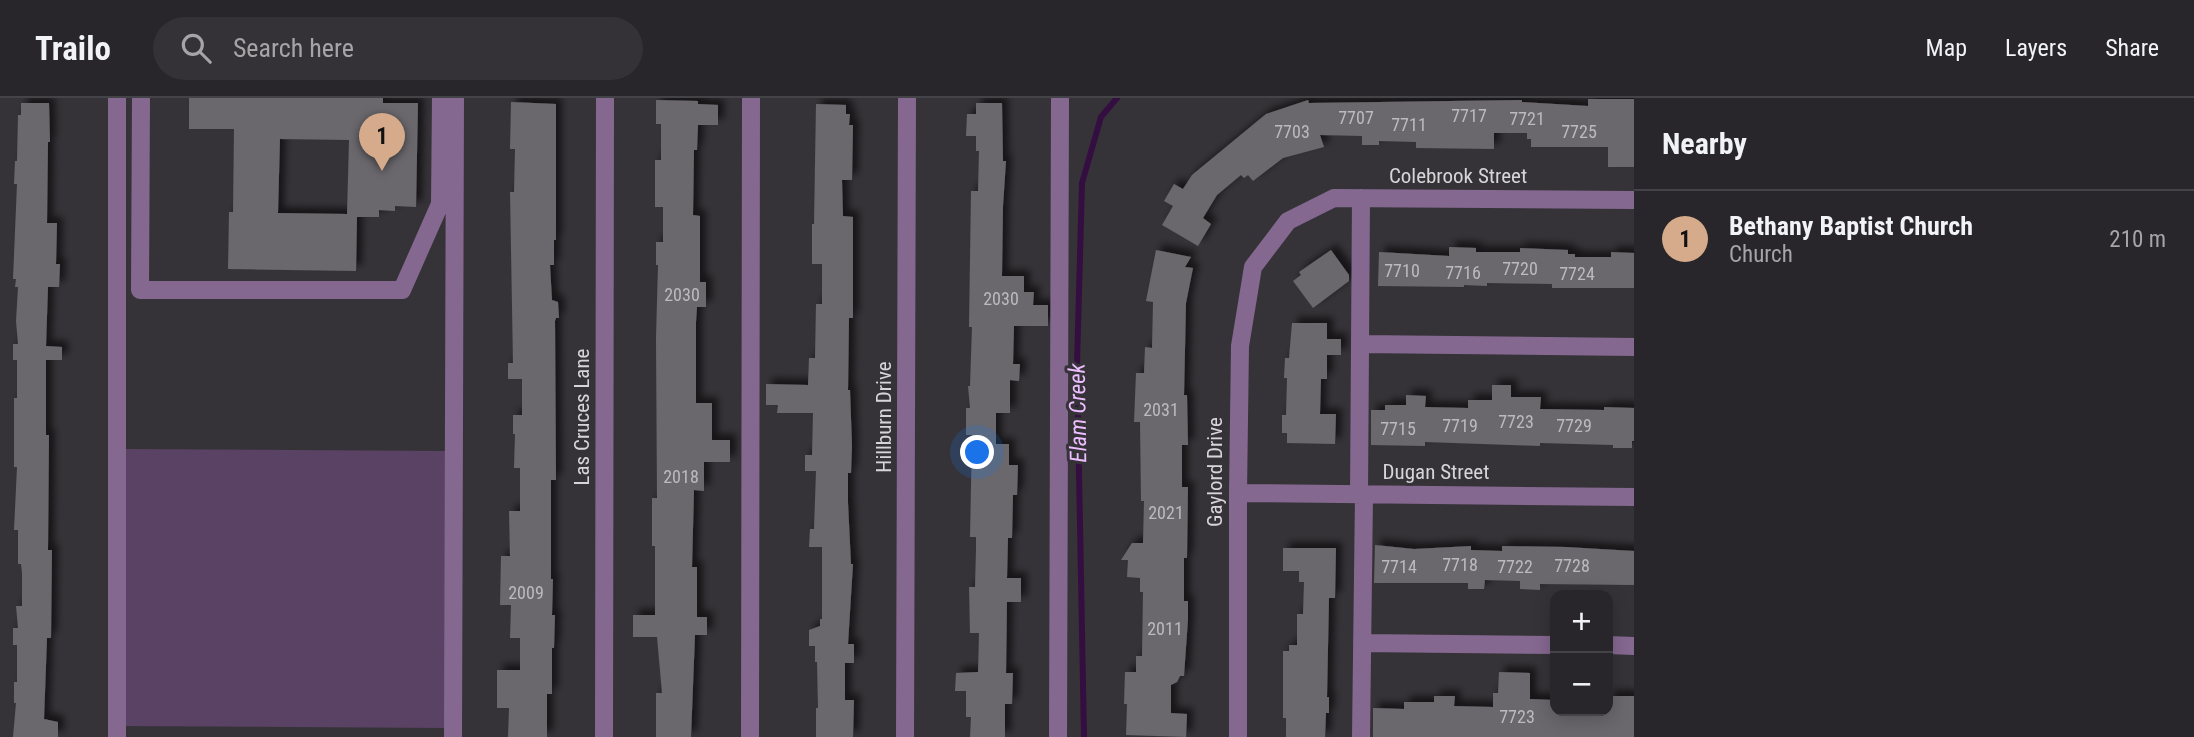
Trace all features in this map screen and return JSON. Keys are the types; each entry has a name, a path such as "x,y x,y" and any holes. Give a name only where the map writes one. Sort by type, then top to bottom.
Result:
{"street":[{"path":"117,98 117,737"},
{"path":"141,98 140,290 402,290 440,204 441,98"},
{"path":"453,737 455,98"},
{"name":"Las Cruces Lane","path":"604,737 605,98"},
{"path":"750,737 751,98"},
{"name":"Hillburn Drive","path":"905,737 907,98"},
{"path":"1058,737 1060,98"},
{"name":"Colebrook Street","path":"1287,221 1334,198 1634,200"},
{"path":"1361,198 1361,737"},
{"name":"Gaylord Drive","path":"1238,737 1240,346 1253,267 1287,221"},
{"path":"1361,344 1634,347"},
{"name":"Dugan Street","path":"1238,493 1634,497"},
{"path":"1362,643 1550,645"},
{"path":"1613,645 1634,646"}],"shaded area":[{"path":"123,449 446,451 445,728 121,726"}],"building":[{"path":"189,98 383,98 383,103 418,103 416,207 395,206 395,211 379,210 379,217 357,217 356,271 228,269 229,212 233,212 234,129 189,129","holes":["280,139 349,140 347,214 278,213"]},
{"path":"1588,99 1634,99 1634,167 1608,167 1608,147 1531,147 1531,139 1527,139 1527,133 1494,133 1494,149 1416,148 1416,142 1379,141 1379,145 1362,145 1362,136 1320,135 1324,147 1283,158 1253,181 1248,175 1244,178 1241,175 1217,195 1203,218 1211,224 1198,246 1162,225 1173,206 1164,201 1174,184 1183,189 1192,175 1266,114 1308,100 1309,103 1522,100 1588,106"},
{"path":"656,100 698,101 698,104 718,105 718,125 698,125 697,150 694,150 693,215 700,216 700,282 706,282 706,307 697,307 696,403 712,403 712,440 730,440 730,462 704,462 704,491 694,490 692,567 697,567 697,617 707,617 707,635 695,635 691,737 656,737 656,693 662,693 657,637 633,637 633,615 655,615 652,498 657,498 656,242 663,242 663,207 655,207 655,160 661,160 661,124 656,124"},
{"path":"511,102 556,104 556,240 554,265 550,265 552,300 558,302 559,318 555,321 556,480 551,480 552,615 555,615 552,694 547,694 547,737 508,737 509,708 497,708 497,670 520,670 520,638 510,638 511,605 500,605 501,556 510,556 509,511 520,511 520,468 514,468 513,415 522,415 522,379 508,379 508,363 513,363 510,192 514,192 515,149 510,149"},
{"path":"21,103 49,103 47,223 57,223 56,264 60,264 59,287 48,287 46,346 62,347 62,360 46,360 46,435 49,435 48,550 52,550 51,638 47,638 44,719 58,722 58,737 13,737 17,645 13,645 13,628 18,628 16,606 22,606 18,530 14,530 17,467 14,467 14,398 17,398 17,360 13,360 13,344 18,344 18,287 15,287 16,279 13,279 17,184 14,184"},
{"path":"976,103 1002,103 1003,161 1006,161 1002,276 1024,276 1024,292 1034,292 1033,305 1048,305 1048,326 1014,326 1013,364 1020,364 1019,381 1010,380 1010,413 996,413 996,444 1009,444 1009,465 1018,465 1017,495 1013,495 1012,538 1008,538 1007,578 1021,578 1021,602 1007,602 1006,673 1013,673 1012,704 1005,704 1005,737 970,737 971,717 966,717 966,691 955,691 956,673 978,672 979,633 970,633 969,587 975,587 976,537 970,537 972,435 966,435 966,408 970,408 968,386 972,327 969,327 971,191 978,191 979,151 976,151 976,136 966,136 967,114 976,114"},
{"path":"816,104 846,105 846,114 850,114 849,125 853,125 852,180 842,180 843,216 853,217 853,318 849,318 848,390 852,446 851,473 848,473 848,503 853,564 848,644 854,644 854,663 845,663 845,700 854,700 853,737 816,737 817,662 815,646 809,646 809,630 820,626 822,619 822,547 809,547 810,529 814,529 816,471 805,471 805,455 812,455 813,413 777,413 778,405 766,405 766,384 808,385 809,358 815,358 816,304 822,304 822,264 812,264"},
{"path":"1449,247 1476,248 1476,252 1520,252 1520,248 1568,250 1568,254 1575,254 1575,257 1611,257 1611,252 1634,253 1634,288 1552,288 1552,284 1487,283 1487,286 1464,287 1378,286 1379,252 1449,256"},
{"path":"1156,250 1191,257 1185,267 1193,268 1186,303 1184,395 1187,395 1188,445 1182,445 1182,487 1188,487 1184,601 1188,601 1188,619 1184,676 1180,676 1177,682 1171,685 1171,713 1187,714 1186,737 1126,735 1127,704 1124,704 1125,672 1136,672 1136,656 1142,656 1143,592 1140,592 1140,578 1127,577 1128,560 1121,560 1132,543 1143,543 1140,422 1134,422 1136,373 1144,373 1145,347 1152,348 1153,302 1146,301"},
{"path":"1331,250 1349,275 1349,281 1313,308 1293,281 1301,275 1299,272"},
{"path":"1292,323 1327,323 1327,339 1341,339 1341,355 1327,355 1327,379 1321,379 1320,414 1336,414 1335,444 1287,443 1287,433 1282,433 1282,415 1286,415 1285,358 1289,358"},
{"path":"1492,385 1511,385 1511,397 1541,397 1540,409 1634,408 1632,448 1540,443 1540,446 1425,442 1425,446 1371,445 1371,410 1385,410 1385,405 1406,405 1406,395 1426,396 1425,407 1468,408 1468,400 1492,400"},
{"path":"1375,545 1414,549 1471,546 1471,550 1502,551 1502,546 1634,551 1634,585 1540,584 1540,590 1520,589 1520,581 1485,580 1484,589 1468,589 1468,583 1374,583"},
{"path":"1283,548 1336,548 1335,598 1329,598 1329,713 1326,713 1325,737 1286,737 1286,718 1283,718 1283,651 1289,651 1289,645 1297,645 1297,614 1303,614 1304,582 1299,582 1299,571 1283,571"},
{"path":"1499,672 1530,673 1530,699 1550,700 1550,716 1613,716 1613,696 1634,696 1634,737 1373,737 1373,708 1404,709 1404,702 1434,702 1434,696 1455,696 1454,706 1493,707 1493,693 1498,693"}],"waterway":[{"name":"Elam Creek","path":"1084,737 1077,365 1082,183 1101,117 1117,98"}],"place":[{"name":"Bethany Baptist Church","path":"382,171"}]}
